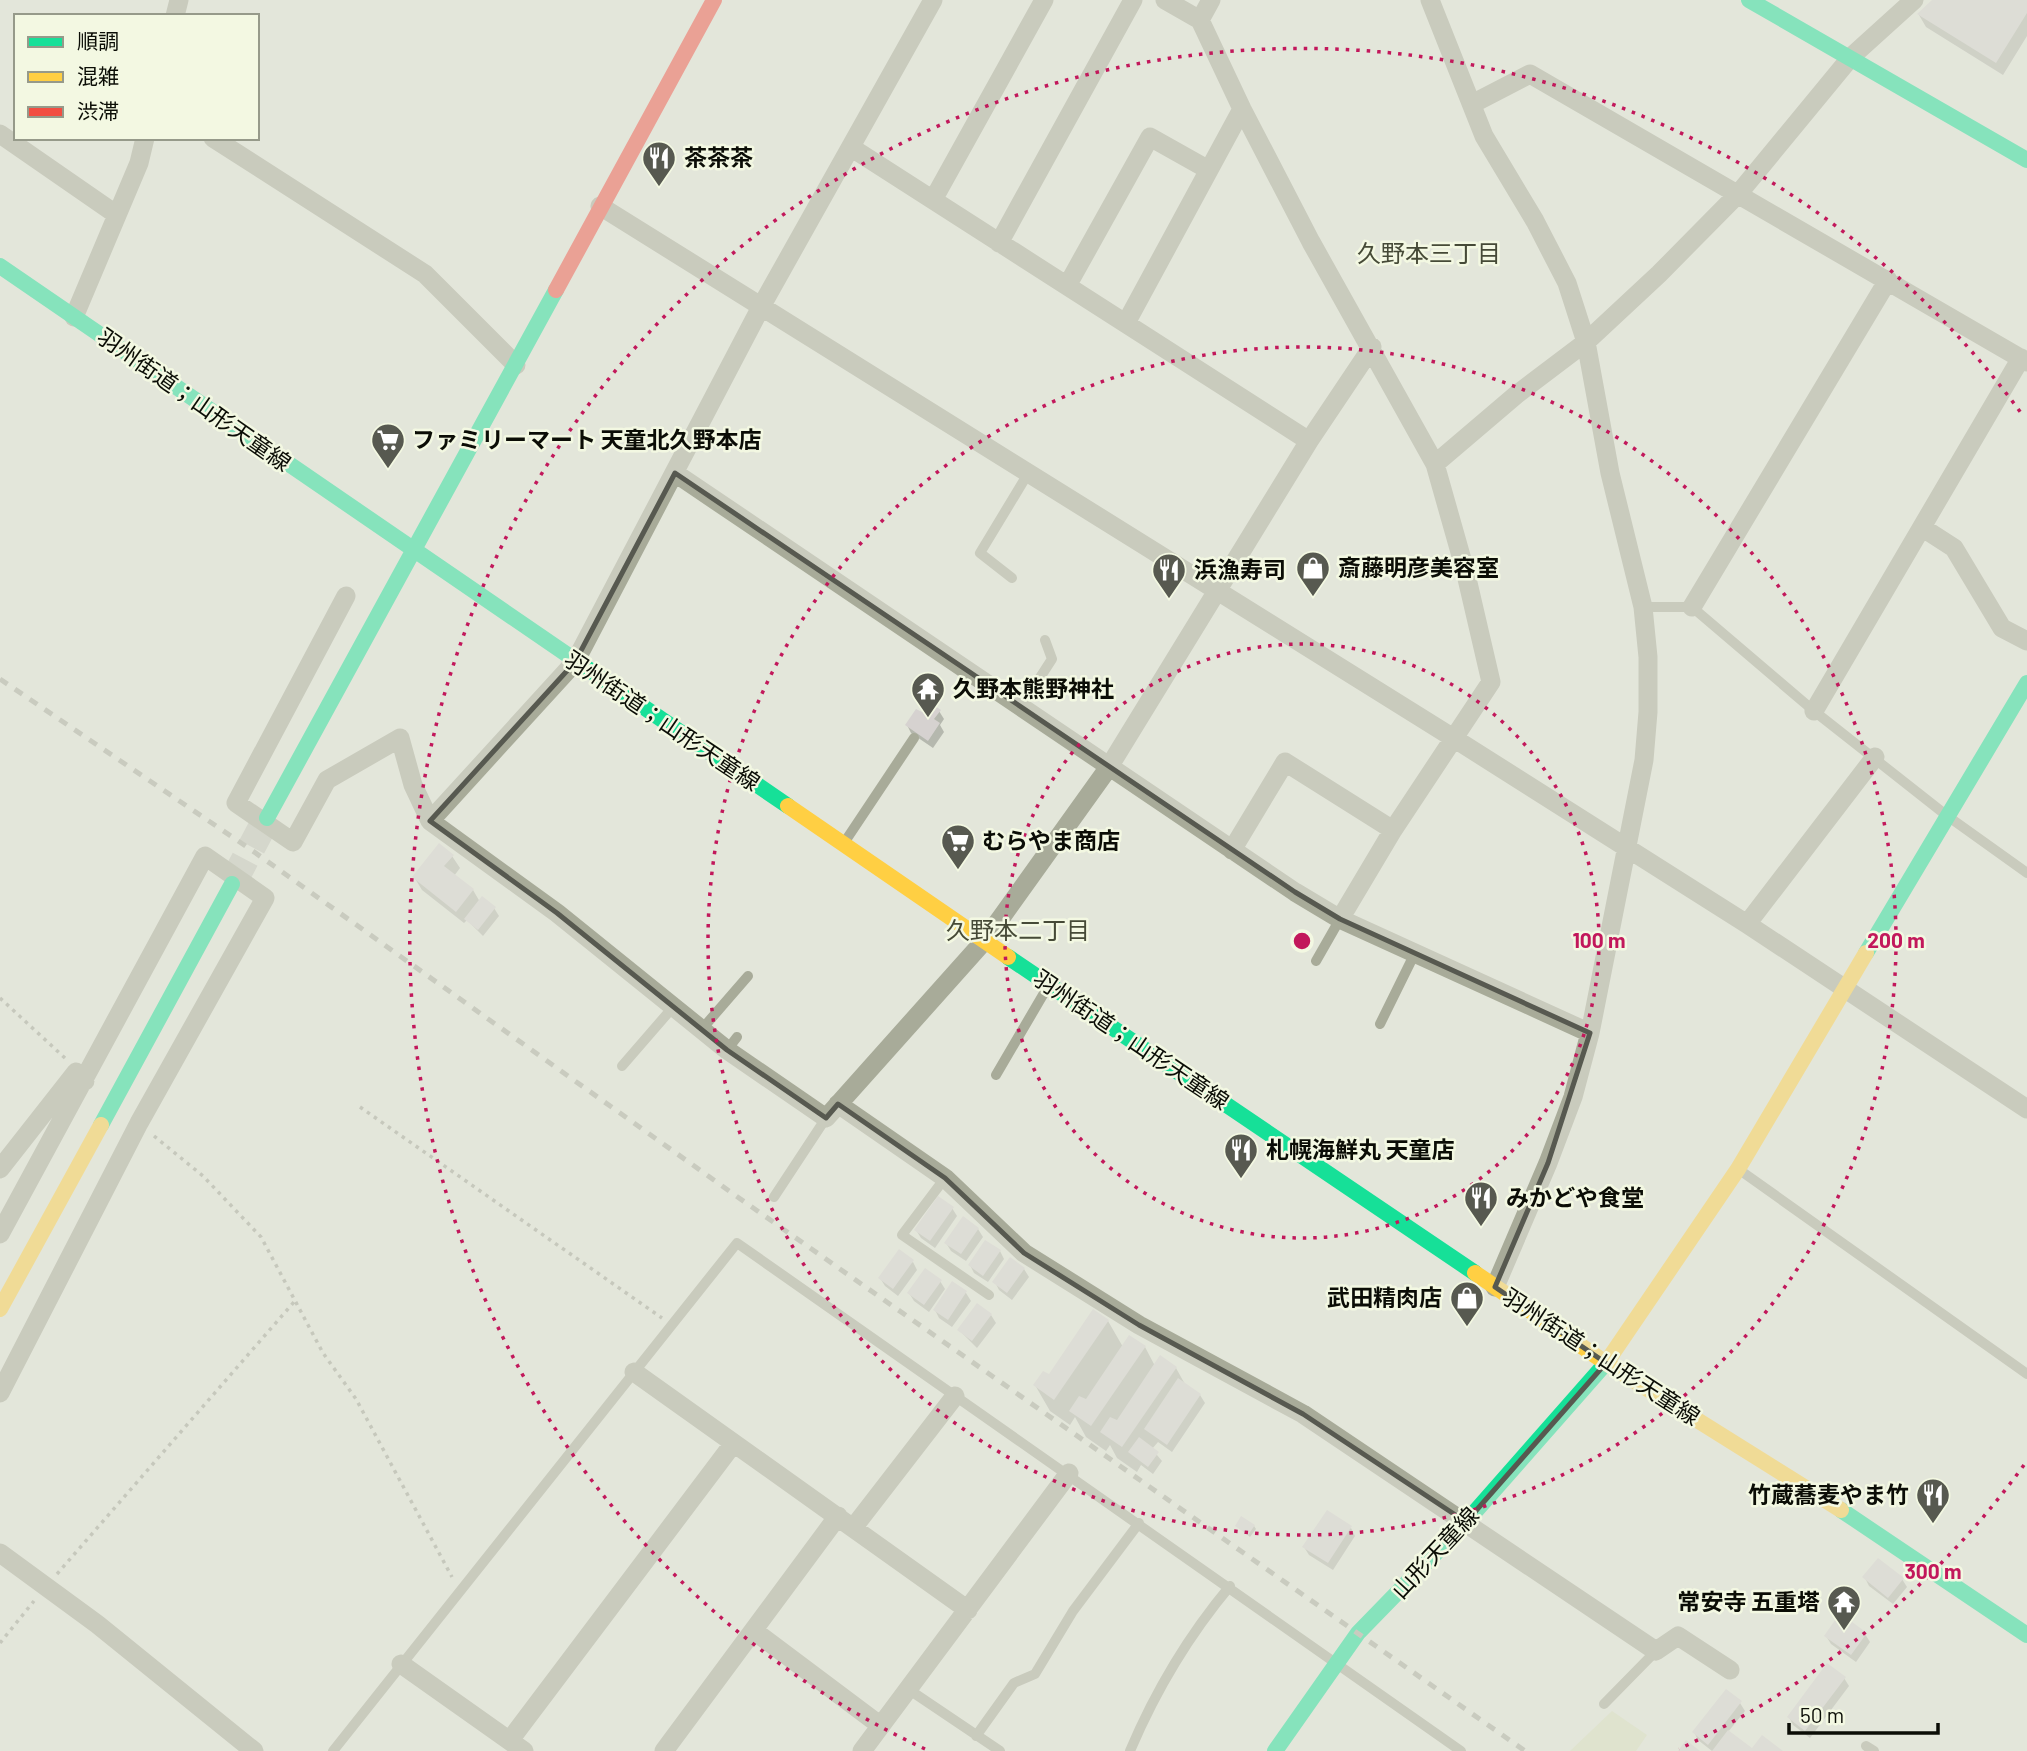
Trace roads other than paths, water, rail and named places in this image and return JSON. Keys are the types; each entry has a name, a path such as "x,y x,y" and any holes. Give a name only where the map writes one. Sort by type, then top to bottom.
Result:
{"main road":[{"path":"267,818 714,0"},
{"path":"1749,0 2027,160"},
{"name":"羽州街道；山形天童線","path":"0,266 412,551 1606,1363 1880,1534 2027,1635"},
{"name":"山形天童線","path":"1275,1751 1335,1662 1358,1633 1466,1522 1606,1363 1738,1169 2027,683"},
{"path":"0,1309 232,884"}],"street":[{"path":"430,821 575,662 762,305 933,0"},
{"path":"933,200 1044,0"},
{"path":"999,243 1133,0"},
{"path":"1165,0 1200,20 1242,109 1311,242 1435,464 1465,570 1491,682 1394,830 1340,919"},
{"path":"1200,20 1211,0"},
{"path":"1430,0 1484,136 1535,221 1567,283 1586,342 1610,473 1643,607 1648,657 1648,712 1643,760 1590,1033 1573,1097 1549,1163 1494,1287"},
{"path":"1435,464 1586,342 1739,193 1851,57 1914,0"},
{"path":"1472,104 1530,74 2024,360 1814,711"},
{"path":"1126,323 1207,169 1242,109"},
{"path":"0,134 117,215"},
{"path":"1067,286 1150,137 1207,169"},
{"path":"74,317 139,163 145,140"},
{"path":"216,140 425,275 516,365"},
{"path":"852,148 1309,441"},
{"path":"600,206 1029,472 1747,924 2027,1108"},
{"path":"1692,607 1888,281"},
{"path":"832,1111 985,940 1109,767 1309,441 1372,347"},
{"path":"675,473 1109,767 1340,919 1590,1033"},
{"path":"1923,528 1954,548 2002,628 2027,642"},
{"path":"346,596 236,803 293,842 327,780 400,738 413,785 430,821 557,913 702,1029 732,1044 832,1111 945,1178 1024,1253 1139,1325 1303,1414 1656,1651 1678,1636 1730,1671"},
{"path":"1747,924 1875,757"},
{"path":"1233,850 1285,762 1394,830"},
{"path":"0,1234 80,1076 205,856 265,898 5,1370 0,1393"},
{"path":"0,1169 80,1076"},
{"path":"634,1372 968,1610"},
{"path":"664,1751 754,1631 955,1396"},
{"path":"401,1664 517,1746 733,1444"},
{"path":"862,1751 1069,1474"},
{"path":"0,1553 46,1586 254,1751"},
{"path":"754,1631 881,1726"}],"lane":[{"path":"1012,578 981,553 1029,472"},
{"path":"1643,607 1692,607 1814,711 1946,816 2027,873"},
{"path":"1021,707 1052,659 1045,640"},
{"path":"844,844 914,738"},
{"path":"1316,961 1340,919"},
{"path":"1380,1024 1415,953"},
{"path":"702,1029 748,976"},
{"path":"996,1075 1049,985"},
{"path":"622,1066 674,1006"},
{"path":"774,1197 832,1111"},
{"path":"1738,1169 2027,1374"},
{"path":"945,1178 902,1236 989,1295"},
{"path":"333,1751 737,1243 1230,1586 1461,1751"},
{"path":"976,1736 1014,1683 1035,1674 1073,1611 1139,1523"},
{"path":"1130,1751 1145,1714 1200,1622 1230,1586"},
{"path":"1604,1704 1656,1651"},
{"path":"908,1689 1000,1751"}],"tunnel":[{"path":"232,884 267,818"}],"railway":[{"path":"0,679 250,849 732,1193 1525,1751"}],"place":[{"name":"茶茶茶","path":"659,188"},
{"name":"ファミリーマート 天童北久野本店","path":"388,470"},
{"name":"斎藤明彦美容室","path":"1313,598"},
{"name":"浜漁寿司","path":"1169,600"},
{"name":"久野本熊野神社","path":"928,719"},
{"name":"むらやま商店","path":"958,871"},
{"name":"札幌海鮮丸 天童店","path":"1241,1180"},
{"name":"みかどや食堂","path":"1481,1228"},
{"name":"武田精肉店","path":"1467,1328"},
{"name":"竹蔵蕎麦やま竹","path":"1933,1525"},
{"name":"常安寺 五重塔","path":"1844,1632"}],"district":[{"name":"久野本三丁目","path":"1429,254"},
{"name":"久野本二丁目","path":"1018,931"}]}
